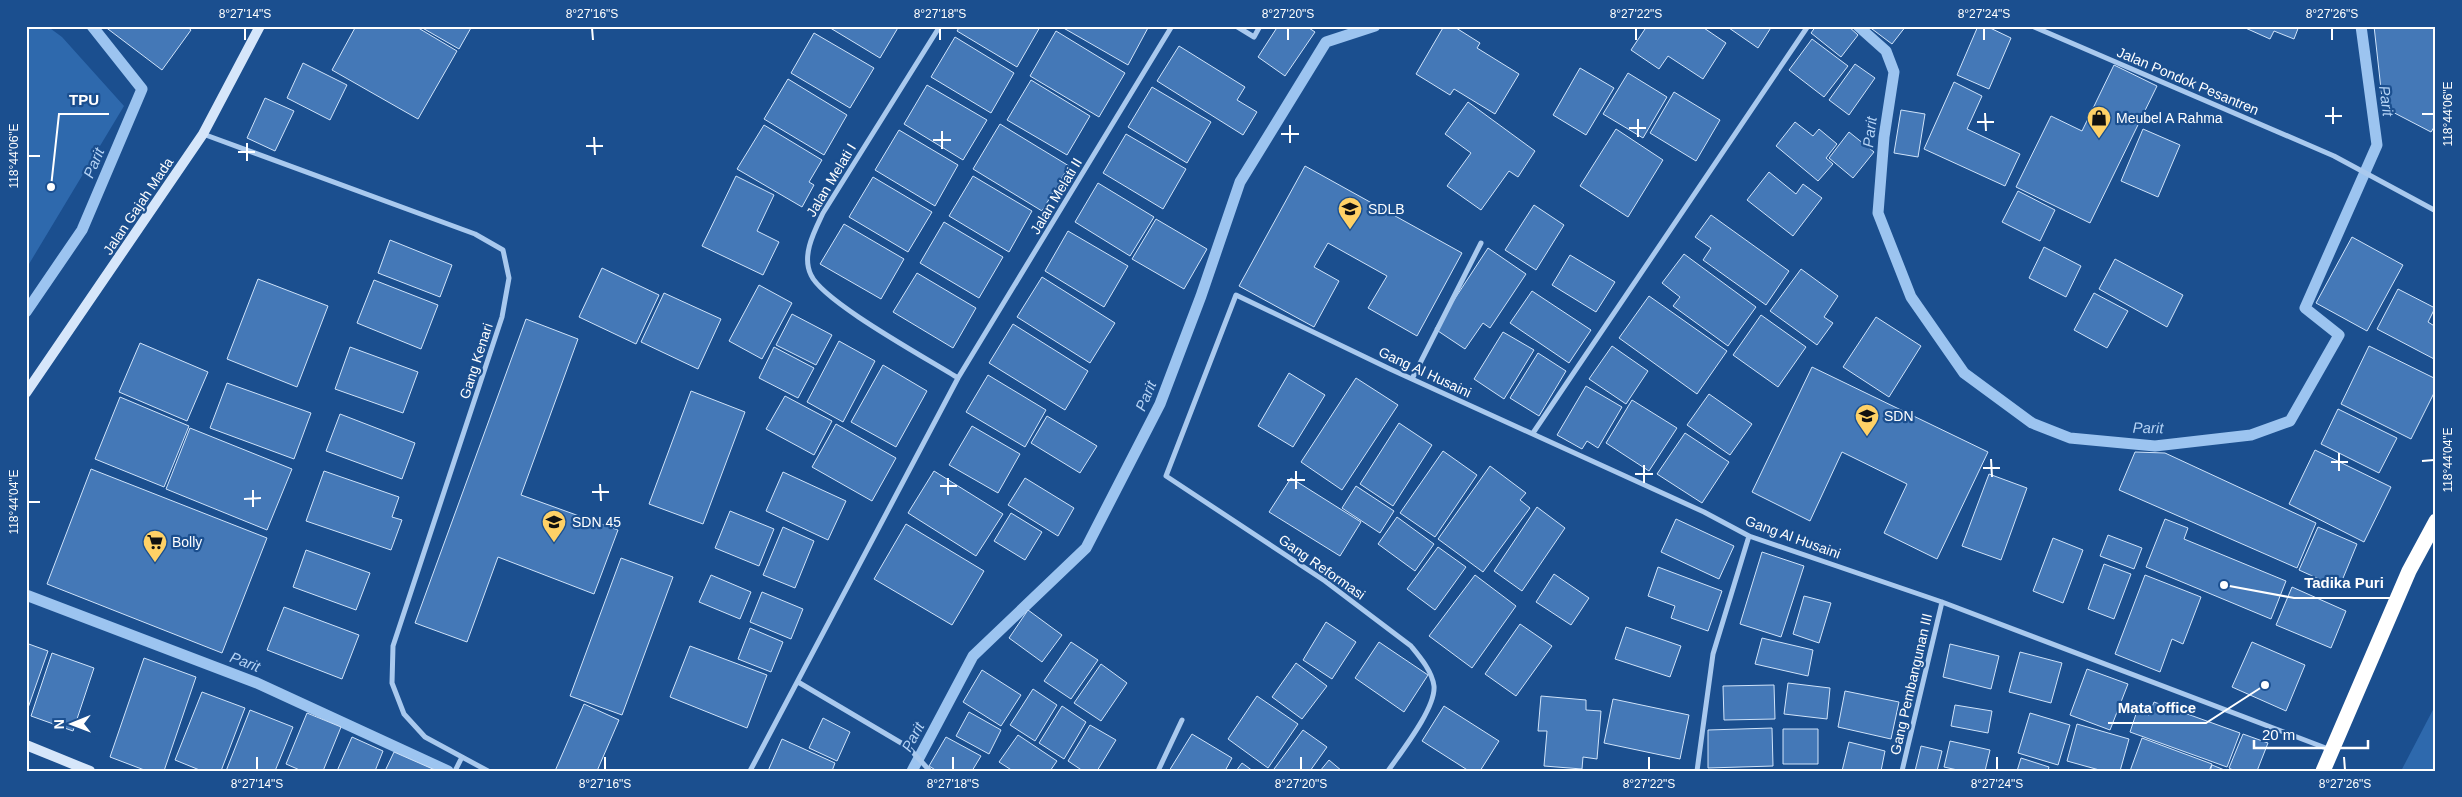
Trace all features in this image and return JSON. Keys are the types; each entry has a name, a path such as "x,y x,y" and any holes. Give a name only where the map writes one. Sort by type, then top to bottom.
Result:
{"highway":[{"path":"2324,771 2331,750 2409,571 2436,521"}],"main road":[{"name":"Jalan Gajah Mada","path":"26,393 203,134 260,26"},
{"path":"26,745 90,771"}],"street":[{"name":"Jalan Melati I","path":"940,26 823,212 810,244 808,266 811,275 832,299 958,378"},
{"name":"Jalan Melati II","path":"750,771 958,378 1172,26"},
{"path":"1236,26 1254,37 1260,26"},
{"path":"1533,433 1808,26"},
{"name":"Jalan Pondok Pesantren","path":"2032,26 2334,156 2436,211"},
{"name":"Gang Kenari","path":"203,134 475,234 503,250 510,278 502,317 392,646 392,683 404,714 425,737 488,771"},
{"path":"1412,379 1481,243"},
{"name":"Gang Al Husaini","path":"1166,476 1236,295 1412,379 1704,512 1749,536 1942,602 2331,750"},
{"name":"Gang Reformasi","path":"1166,476 1325,581 1411,646 1430,674 1434,686 1433,701 1388,771"},
{"path":"1697,771 1713,654 1749,536"},
{"name":"Gang Pembangunan III","path":"1902,771 1942,602"},
{"path":"798,682 908,747 930,771"},
{"path":"1158,771 1182,720"},
{"path":"456,769 462,758"}],"shaded area":[{"path":"26,26 47,26 62,37 124,106 26,269"},
{"path":"2436,704 2436,771 2401,771"}],"building":[{"path":"104,26 186,26 191,30 162,70"},
{"path":"356,26 415,26 457,51 418,119 332,70"},
{"path":"419,26 472,26 459,49"},
{"path":"827,26 899,26 880,58"},
{"path":"960,26 1040,27 1017,67 957,31"},
{"path":"1060,26 1149,26 1128,65"},
{"path":"1278,26 1306,26 1315,32 1285,76 1258,57"},
{"path":"1444,26 1453,26 1480,43 1477,48 1519,74 1495,114 1454,89 1450,95 1416,74"},
{"path":"1647,26 1701,26 1726,43 1703,79 1668,56 1659,69 1631,50"},
{"path":"1730,26 1772,26 1758,48 1729,28"},
{"path":"1816,26 1848,26 1858,35 1841,57 1811,33"},
{"path":"1868,26 1906,26 1892,44"},
{"path":"1978,26 1986,26 2011,38 1989,89 1957,75"},
{"path":"2241,26 2299,26 2294,39 2274,31 2270,39"},
{"path":"2374,26 2436,26 2436,124 2431,132 2383,107"},
{"path":"1056,31 1125,73 1099,117 1030,76"},
{"path":"814,33 874,68 850,108 791,73"},
{"path":"955,37 1014,73 991,113 931,77"},
{"path":"1812,39 1848,66 1824,97 1789,70"},
{"path":"1179,46 1245,87 1237,100 1257,112 1243,135 1157,81"},
{"path":"303,63 347,85 330,120 287,98"},
{"path":"1855,64 1875,78 1849,115 1829,100"},
{"path":"2114,65 2157,86 2090,223 2016,187 2051,116 2082,131"},
{"path":"1580,68 1614,88 1586,135 1553,115"},
{"path":"1628,73 1667,97 1643,138 1603,114"},
{"path":"788,79 847,115 824,155 764,119"},
{"path":"1031,80 1090,116 1067,155 1007,120"},
{"path":"1954,82 1982,96 1967,129 2020,154 2005,186 1924,149"},
{"path":"927,85 987,120 963,160 904,124"},
{"path":"1152,87 1211,122 1187,163 1128,127"},
{"path":"1674,92 1720,120 1696,161 1650,133"},
{"path":"265,98 294,111 275,151 247,138"},
{"path":"1468,102 1535,151 1518,177 1509,171 1481,210 1447,186 1471,153 1445,134"},
{"path":"1901,110 1925,114 1918,157 1894,153"},
{"path":"1795,122 1813,136 1819,129 1837,144 1826,158 1833,164 1818,181 1776,146"},
{"path":"1000,124 1069,166 1042,211 973,169"},
{"path":"764,125 822,160 809,182 814,185 802,207 737,169"},
{"path":"1616,129 1663,160 1628,217 1580,186"},
{"path":"2143,129 2180,145 2158,197 2121,181"},
{"path":"899,130 958,165 935,206 875,170"},
{"path":"1849,132 1874,152 1853,178 1829,158"},
{"path":"1126,134 1186,169 1163,209 1103,173"},
{"path":"1305,166 1462,253 1417,336 1368,308 1387,276 1328,243 1314,267 1339,281 1314,327 1239,286"},
{"path":"1769,172 1796,194 1803,184 1822,198 1793,236 1747,200"},
{"path":"736,176 774,195 757,231 779,242 763,275 702,246"},
{"path":"973,176 1032,211 1009,252 949,216"},
{"path":"873,177 932,212 908,252 849,217"},
{"path":"1098,183 1154,217 1130,256 1075,222"},
{"path":"2018,191 2055,210 2040,241 2002,222"},
{"path":"1534,205 1564,225 1536,270 1505,250"},
{"path":"1711,215 1789,271 1766,305 1703,260 1711,248 1695,237"},
{"path":"1156,219 1207,249 1184,289 1132,259"},
{"path":"944,222 1003,257 979,298 920,263"},
{"path":"844,224 904,259 881,299 820,264"},
{"path":"1068,231 1128,266 1104,307 1045,271"},
{"path":"2352,237 2403,265 2367,331 2316,303"},
{"path":"390,240 452,265 440,297 378,273"},
{"path":"2044,247 2081,266 2066,297 2029,278"},
{"path":"1488,248 1526,274 1490,328 1483,323 1465,349 1435,329"},
{"path":"1684,254 1756,307 1728,346 1673,306 1680,297 1662,283"},
{"path":"1570,255 1615,282 1596,312 1552,285"},
{"path":"2115,259 2183,295 2167,327 2099,289"},
{"path":"602,268 659,295 636,344 579,317"},
{"path":"1801,269 1838,296 1824,317 1833,323 1817,345 1770,311"},
{"path":"917,273 976,308 953,348 893,312"},
{"path":"1042,277 1115,323 1090,363 1017,317"},
{"path":"258,279 328,306 297,387 227,359"},
{"path":"374,280 438,305 421,349 357,323"},
{"path":"759,285 792,303 762,359 729,341"},
{"path":"2398,289 2435,308 2428,322 2436,327 2436,360 2377,329"},
{"path":"1532,291 1591,330 1569,363 1510,323"},
{"path":"664,293 721,319 698,369 641,342"},
{"path":"2094,293 2128,311 2107,348 2074,330"},
{"path":"1649,296 1727,351 1697,394 1619,338"},
{"path":"792,314 832,335 816,365 776,345"},
{"path":"1761,315 1806,347 1778,387 1733,355"},
{"path":"1876,317 1921,346 1889,397 1843,367"},
{"path":"526,319 578,339 521,495 618,530 594,594 498,557 467,642 415,623"},
{"path":"1013,324 1088,371 1065,410 989,363"},
{"path":"1503,332 1534,350 1504,399 1474,379"},
{"path":"839,341 875,361 843,422 807,402"},
{"path":"140,343 208,372 187,421 119,392"},
{"path":"1612,346 1648,371 1626,404 1589,379"},
{"path":"2369,346 2436,379 2436,389 2411,439 2341,404"},
{"path":"350,347 418,372 403,413 335,389"},
{"path":"774,347 814,368 798,398 759,378"},
{"path":"1538,353 1566,371 1539,416 1510,398"},
{"path":"883,365 927,391 896,447 851,422"},
{"path":"1812,367 1988,452 1937,559 1884,533 1907,484 1842,452 1810,521 1752,492"},
{"path":"1289,373 1325,395 1293,447 1258,426"},
{"path":"988,375 1046,410 1025,447 966,412"},
{"path":"1356,378 1398,405 1342,490 1301,462"},
{"path":"227,383 311,413 294,459 210,428"},
{"path":"1586,386 1622,407 1598,448 1587,441 1582,449 1557,435"},
{"path":"691,391 745,412 703,524 649,504"},
{"path":"1709,394 1752,424 1730,455 1687,425"},
{"path":"785,396 832,421 814,455 766,429"},
{"path":"120,397 189,426 164,487 95,459"},
{"path":"1632,400 1677,428 1649,471 1606,443"},
{"path":"2338,409 2397,438 2379,473 2321,444"},
{"path":"340,414 415,443 402,479 326,451"},
{"path":"1047,416 1097,446 1080,473 1031,443"},
{"path":"1399,423 1432,445 1393,506 1360,484"},
{"path":"836,424 896,458 872,501 812,467"},
{"path":"972,426 1020,454 998,493 949,465"},
{"path":"190,428 292,469 267,530 166,489"},
{"path":"1685,433 1729,462 1702,503 1657,474"},
{"path":"2315,450 2391,487 2364,542 2289,504"},
{"path":"1443,451 1477,475 1435,537 1400,513"},
{"path":"2135,452 2165,453 2316,523 2297,568 2119,490"},
{"path":"1490,466 1526,493 1520,500 1530,508 1483,572 1438,539"},
{"path":"91,469 267,538 222,653 47,584"},
{"path":"324,471 399,497 392,517 402,520 391,550 306,521"},
{"path":"934,471 1003,514 976,556 908,513"},
{"path":"783,472 846,501 828,540 766,511"},
{"path":"1989,474 2027,488 2001,560 1962,546"},
{"path":"1025,478 1074,508 1058,536 1008,505"},
{"path":"1291,478 1361,522 1340,556 1269,512"},
{"path":"1356,486 1394,511 1380,533 1342,508"},
{"path":"1537,507 1565,528 1522,591 1494,571"},
{"path":"730,511 774,529 759,566 715,548"},
{"path":"1011,513 1042,532 1025,560 994,541"},
{"path":"1397,517 1434,544 1415,571 1378,544"},
{"path":"1676,519 1734,546 1719,579 1661,552"},
{"path":"2165,519 2188,528 2184,539 2286,581 2271,619 2146,567"},
{"path":"906,524 984,571 952,625 874,579"},
{"path":"783,527 814,541 795,588 763,575"},
{"path":"2318,527 2357,544 2339,588 2299,570"},
{"path":"2108,535 2142,548 2134,569 2100,556"},
{"path":"2053,538 2083,550 2063,603 2033,591"},
{"path":"1438,547 1466,567 1435,610 1407,589"},
{"path":"306,550 370,573 356,610 293,587"},
{"path":"1762,552 1804,566 1781,637 1740,624"},
{"path":"621,558 673,577 622,715 570,696"},
{"path":"2104,564 2131,574 2114,619 2088,609"},
{"path":"1658,567 1722,591 1708,631 1671,618 1675,606 1648,596"},
{"path":"1554,574 1589,598 1571,625 1536,602"},
{"path":"711,575 751,592 740,619 699,602"},
{"path":"1475,575 1516,606 1472,668 1429,636"},
{"path":"2145,575 2201,597 2183,644 2172,639 2160,672 2115,654"},
{"path":"2292,587 2346,611 2331,648 2276,625"},
{"path":"762,592 803,609 791,639 750,622"},
{"path":"1804,596 1831,603 1819,643 1793,634"},
{"path":"284,607 359,635 342,679 267,650"},
{"path":"1028,610 1062,635 1042,662 1009,638"},
{"path":"1326,622 1356,642 1332,679 1303,660"},
{"path":"1520,624 1552,646 1516,696 1485,674"},
{"path":"1626,627 1681,646 1670,677 1615,659"},
{"path":"750,628 783,642 771,672 738,659"},
{"path":"1762,638 1813,650 1808,676 1755,664"},
{"path":"1071,642 1098,660 1071,699 1044,681"},
{"path":"1379,642 1428,675 1404,712 1355,678"},
{"path":"2252,642 2305,665 2286,711 2232,687"},
{"path":"26,643 48,651 28,708 26,707"},
{"path":"1950,644 1999,656 1991,689 1943,677"},
{"path":"690,646 767,675 747,728 670,697"},
{"path":"2020,652 2062,663 2051,703 2009,692"},
{"path":"52,653 94,668 73,731 31,716"},
{"path":"144,658 196,677 164,771 147,771 110,757"},
{"path":"1296,663 1327,686 1302,719 1272,697"},
{"path":"1101,664 1127,683 1101,721 1074,703"},
{"path":"2087,669 2128,684 2110,730 2070,715"},
{"path":"982,670 1021,695 1001,726 963,702"},
{"path":"1788,683 1830,688 1827,719 1784,714"},
{"path":"1774,685 1775,719 1724,720 1723,686"},
{"path":"1033,689 1057,705 1035,741 1010,725"},
{"path":"1845,691 1899,702 1891,739 1838,727"},
{"path":"202,692 245,708 221,771 202,771 175,760"},
{"path":"1257,696 1298,724 1268,768 1228,739"},
{"path":"1541,696 1586,700 1586,710 1601,711 1597,759 1583,757 1582,769 1544,766 1547,731 1538,731"},
{"path":"1613,699 1689,715 1680,759 1604,743"},
{"path":"2154,702 2240,733 2227,767 2130,732 2137,711 2149,715"},
{"path":"584,704 619,720 597,771 555,771"},
{"path":"1955,705 1992,711 1988,733 1951,726"},
{"path":"1062,706 1086,722 1064,759 1039,743"},
{"path":"1444,706 1499,741 1480,771 1469,771 1422,741"},
{"path":"250,710 293,727 275,771 226,771"},
{"path":"969,712 1001,730 989,754 956,736"},
{"path":"307,713 341,727 323,771 302,771 286,764"},
{"path":"2030,713 2070,725 2058,765 2018,753"},
{"path":"823,718 850,732 837,761 809,748"},
{"path":"2077,724 2129,739 2120,771 2103,771 2067,761"},
{"path":"1090,725 1116,740 1097,771 1083,771 1068,761"},
{"path":"1772,728 1773,766 1708,768 1708,730"},
{"path":"1783,729 1818,729 1818,764 1783,764"},
{"path":"1303,730 1327,747 1310,771 1277,771 1274,769"},
{"path":"1192,734 1232,758 1225,771 1169,771"},
{"path":"2243,734 2268,743 2257,771 2235,771 2229,768"},
{"path":"1018,735 1057,761 1050,771 1013,771 999,762"},
{"path":"352,737 383,751 375,771 337,771"},
{"path":"946,737 981,756 972,771 937,771 929,766"},
{"path":"2142,738 2212,764 2209,771 2130,771"},
{"path":"782,739 835,763 832,771 768,771"},
{"path":"1950,741 1990,750 1985,771 1962,771 1944,767"},
{"path":"1849,742 1885,751 1881,771 1842,771"},
{"path":"1921,746 1942,751 1937,771 1915,771"},
{"path":"394,752 435,770 435,771 385,771"},
{"path":"2021,758 2049,767 2048,771 2017,771"},
{"path":"1329,760 1342,771 1320,771"},
{"path":"1242,763 1253,771 1236,771"},
{"path":"2212,765 2227,771 2210,771"}],"waterway":[{"name":"Parit","path":"26,312 82,230 142,89 92,26"},
{"name":"Parit","path":"912,771 973,656 1086,548 1160,404 1201,296 1240,182 1326,42 1375,26"},
{"name":"Parit","path":"1858,26 1886,51 1894,72 1884,137 1878,213 1911,297 1964,373 2032,423 2070,438 2155,446 2251,435 2290,421 2339,335 2305,308 2377,145 2361,26"},
{"name":"Parit","path":"26,595 257,683 448,771"}],"place":[{"name":"Meubel A Rahma","path":"2099,139"},
{"name":"TPU","path":"51,187"},
{"name":"SDLB","path":"1350,230"},
{"name":"SDN","path":"1867,437"},
{"name":"SDN 45","path":"554,543"},
{"name":"Bolly","path":"155,563"},
{"name":"Tadika Puri","path":"2224,585"},
{"name":"Mata office","path":"2265,685"}]}
